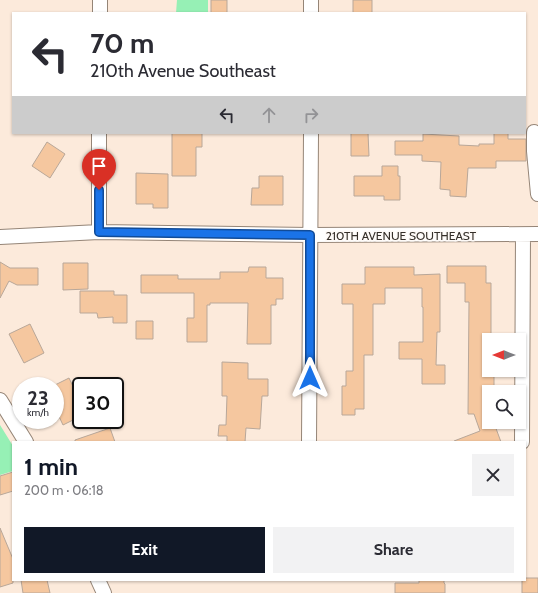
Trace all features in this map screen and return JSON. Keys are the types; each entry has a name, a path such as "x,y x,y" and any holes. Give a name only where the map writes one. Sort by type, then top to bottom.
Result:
{"street":[{"path":"100,0 100,12"},
{"path":"311,0 311,12"},
{"path":"534,132 534,151 538,194"},
{"path":"99,232 100,134"},
{"path":"310,441 311,134"},
{"name":"210TH AVENUE SOUTHEAST","path":"0,237 99,232 310,235 538,234"},
{"path":"522,441 523,235"},
{"path":"0,400 25,441"},
{"path":"98,581 104,593"}],"green space":[{"path":"177,0 208,0 208,12 176,12"},
{"path":"0,425 12,444 12,471 0,475"}],"building":[{"path":"211,0 227,0 227,12 211,12"},
{"path":"353,0 372,0 372,12 353,12"},
{"path":"172,134 202,134 202,147 196,147 196,176 172,176"},
{"path":"351,134 368,134 369,156 351,156"},
{"path":"423,134 459,136 459,145 479,146 479,144 494,144 494,134 508,134 508,139 526,139 526,161 496,161 496,168 468,168 466,197 450,196 450,190 440,189 441,162 422,161 422,155 395,155 395,141 423,141"},
{"path":"47,142 65,154 50,178 32,166"},
{"path":"382,166 398,166 398,176 400,176 400,200 384,200 384,196 354,196 354,176 382,176"},
{"path":"136,173 168,174 168,208 153,208 153,204 136,204"},
{"path":"259,176 283,176 283,205 251,205 252,188 259,188"},
{"path":"0,262 10,268 38,268 38,285 17,285 9,281 0,298"},
{"path":"63,263 88,263 88,289 63,290"},
{"path":"447,266 486,266 486,283 491,283 491,333 482,333 482,377 494,377 494,385 482,385 482,429 496,429 501,441 454,441 480,431 474,414 468,414 469,302 465,302 465,283 447,283"},
{"path":"249,267 266,267 266,278 283,278 283,299 276,299 276,305 271,305 271,344 247,344 248,303 210,303 210,305 207,305 207,342 187,342 187,318 194,318 194,293 141,293 141,275 178,275 178,279 220,279 220,272 248,272"},
{"path":"365,267 414,267 414,275 440,274 440,332 437,332 436,365 445,365 445,384 422,384 422,359 399,359 399,342 423,342 422,288 385,288 385,304 373,304 373,355 364,355 364,409 355,409 355,415 342,415 342,386 346,386 346,371 353,371 353,304 342,304 342,284 365,284"},
{"path":"80,291 114,291 114,295 127,295 127,323 113,323 113,317 98,318 97,313 80,313"},
{"path":"136,321 153,321 153,339 136,339"},
{"path":"30,324 44,353 24,363 9,334"},
{"path":"222,362 248,363 248,379 268,379 268,396 262,396 260,429 246,428 245,441 227,441 227,436 218,436 219,425 226,425 227,396 222,396"},
{"path":"69,378 72,384 72,420 64,424 64,380"},
{"path":"110,429 115,441 75,441"},
{"path":"12,472 12,491 0,495 0,476"},
{"path":"0,528 12,557 13,583 0,587"},
{"path":"526,578 538,578 538,593 522,593 522,581 526,581"},
{"path":"21,581 47,581 50,593 23,593"},
{"path":"419,581 444,581 445,593 395,593 395,583 419,583"}],"route":[{"path":"99,190 99,232 310,235 310,378"}]}
